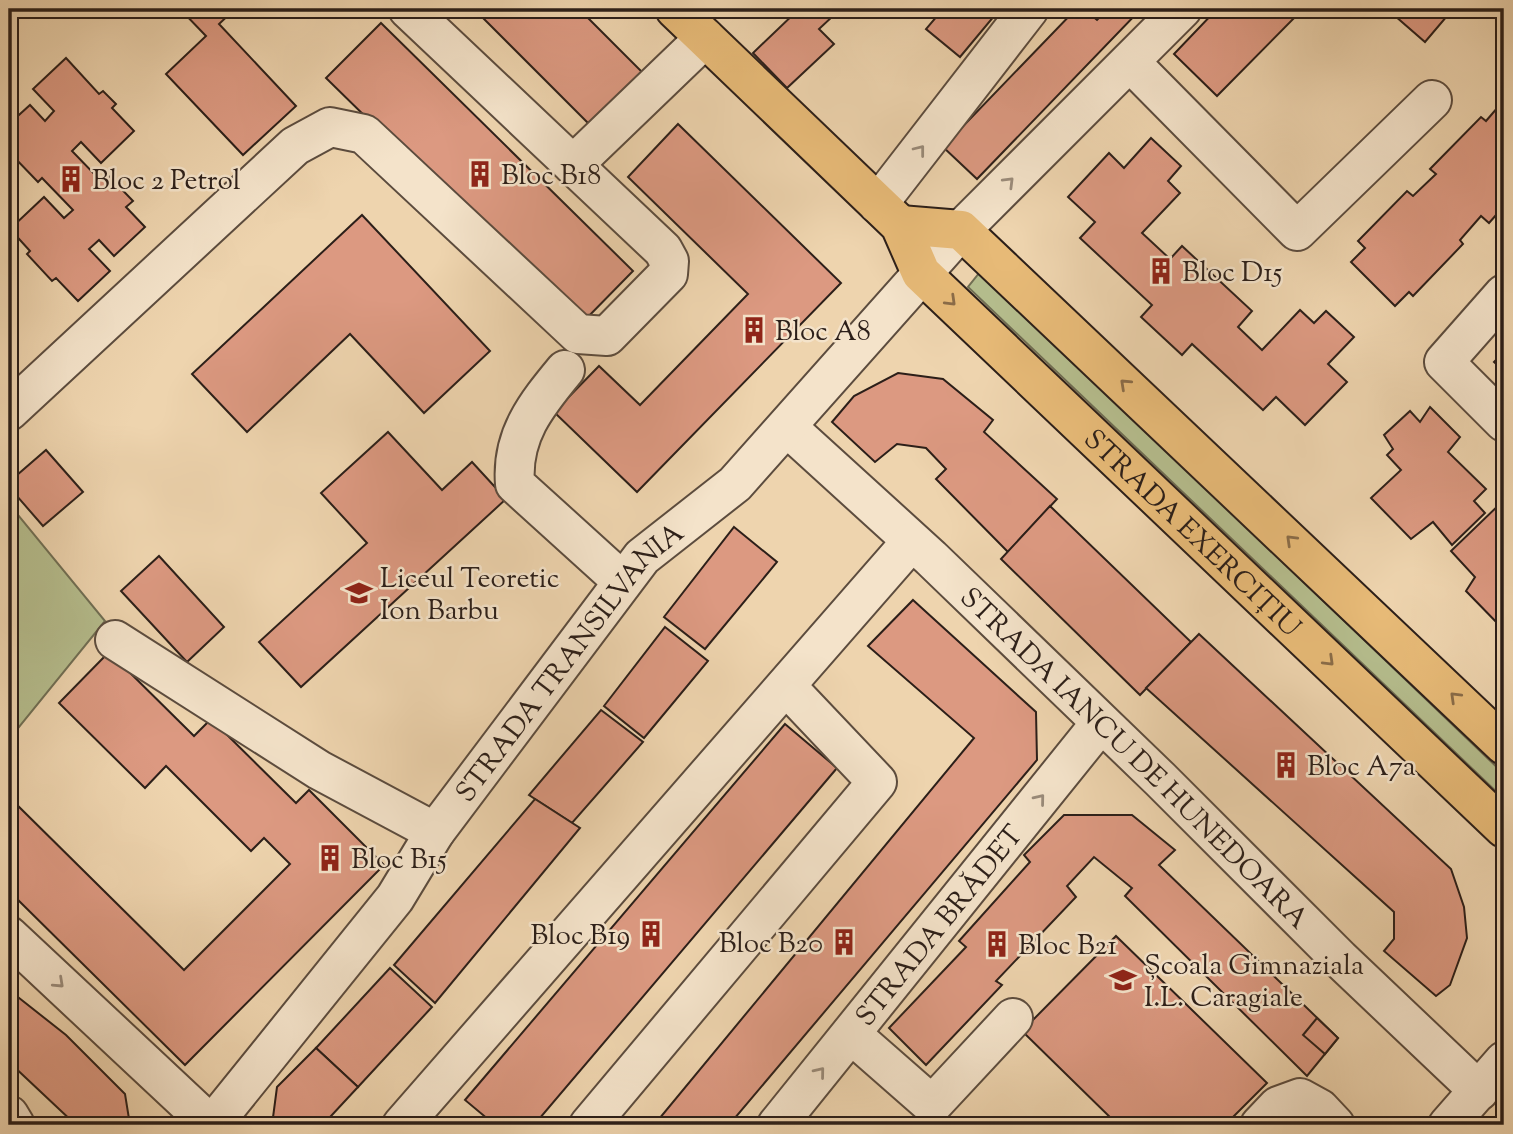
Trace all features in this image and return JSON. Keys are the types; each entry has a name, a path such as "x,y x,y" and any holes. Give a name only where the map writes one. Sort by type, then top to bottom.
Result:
{"main road":[{"name":"STRADA EXERCIȚIU","path":"675,9 889,215 921,272 1504,828"},
{"path":"889,215 961,230 1504,745"}],"street":[{"path":"9,411 295,146 330,127 364,134 578,334 607,336 668,274 669,261 663,250 408,9"},
{"path":"889,215 1029,9"},
{"name":"STRADA TRANSILVANIA","path":"212,1125 395,898 435,832 642,557 734,484 921,272 1182,9"},
{"path":"573,165 705,38"},
{"path":"1129,62 1297,231 1432,100"},
{"path":"1504,294 1444,362 1504,422"},
{"path":"565,370 534,408 521,434 513,462 515,484 622,581"},
{"name":"STRADA IANCU DE HUNEDOARA","path":"787,427 911,542 1479,1091"},
{"path":"402,1125 911,542"},
{"path":"115,640 319,770 435,832"},
{"path":"589,1125 877,782 786,686"},
{"name":"STRADA BRĂDET","path":"777,1125 1100,724"},
{"path":"9,936 212,1125"},
{"path":"851,1034 932,1105 1013,1018"},
{"path":"1448,1125 1504,1061"},
{"path":"1260,1125 1278,1106 1300,1098 1320,1109 1335,1125"},
{"path":"9,1115 15,1125"}],"green space":[{"path":"980,272 1504,774 1504,799 968,287"},
{"path":"9,504 105,621 15,732 9,725"}],"building":[{"path":"180,9 235,9 219,24 296,106 243,155 166,74 206,36"},
{"path":"474,9 579,9 643,73 591,126"},
{"path":"799,9 827,9 833,16 819,29 834,44 787,88 753,53"},
{"path":"943,9 1000,9 960,57 926,29"},
{"path":"1076,9 1084,9 1097,20 1108,9 1141,9 977,179 943,147"},
{"path":"1217,9 1303,9 1217,96 1174,54"},
{"path":"1387,9 1453,9 1425,42"},
{"name":"Bloc B18","path":"381,23 633,271 579,326 326,78"},
{"name":"Bloc 2 Petrol","path":"66,58 99,94 103,91 116,104 112,108 134,131 101,163 81,142 72,151 100,180 107,174 133,201 126,207 145,227 114,256 99,240 89,249 110,271 78,301 56,278 52,281 27,254 30,251 10,229 44,197 64,218 73,210 42,178 38,182 11,154 16,149 9,142 9,124 30,105 45,121 54,111 33,89"},
{"path":"1498,107 1504,113 1504,206 1489,223 1481,216 1460,240 1463,244 1413,296 1409,292 1395,306 1351,262 1365,248 1358,241 1407,191 1413,196 1436,174 1430,169 1481,117 1486,121"},
{"name":"Bloc A8","path":"678,124 841,283 637,492 554,412 599,366 640,405 748,294 628,177"},
{"name":"Bloc D15","path":"1151,138 1181,166 1168,181 1180,193 1142,233 1170,259 1182,246 1252,311 1238,327 1262,350 1300,310 1314,323 1326,311 1354,337 1328,364 1347,382 1305,425 1276,397 1263,410 1192,344 1182,355 1141,317 1152,305 1080,238 1095,222 1068,197 1109,153 1124,168"},
{"path":"362,215 490,351 424,413 350,334 247,432 192,374"},
{"path":"1504,352 1504,371 1494,362"},
{"path":"898,373 943,379 993,420 984,432 1057,499 1008,552 936,479 946,469 926,448 897,444 875,462 832,422 854,396"},
{"path":"1430,407 1460,437 1448,452 1486,489 1474,501 1485,513 1452,545 1433,522 1411,539 1371,498 1401,470 1387,455 1393,449 1384,435 1410,411 1420,422"},
{"name":"Liceul Teoretic Ion Barbu","path":"388,432 442,490 472,462 506,499 301,687 259,642 367,543 321,493"},
{"path":"46,450 83,492 43,526 9,487 9,482"},
{"path":"1504,500 1504,630 1466,591 1475,577 1451,551"},
{"path":"1050,506 1191,642 1140,695 1001,559"},
{"path":"734,527 777,562 705,649 664,617"},
{"path":"159,556 224,627 187,662 121,591"},
{"name":"Bloc B20","path":"913,600 1036,712 1037,760 729,1125 654,1125 974,738 868,646"},
{"path":"665,627 708,661 644,738 604,706"},
{"name":"Bloc A7a","path":"1199,634 1451,869 1464,907 1467,938 1450,985 1436,996 1384,951 1394,939 1394,912 1146,688"},
{"name":"Bloc B15","path":"109,652 194,736 211,719 296,803 309,790 384,865 185,1065 9,891 9,797 184,970 290,864 264,838 251,851 166,766 145,788 59,703"},
{"path":"601,710 643,742 572,823 529,795"},
{"name":"Bloc B19","path":"785,724 837,768 534,1125 495,1125 465,1100"},
{"path":"535,799 580,828 435,1003 394,965"},
{"name":"Bloc B21","path":"1064,815 1132,815 1175,850 1159,865 1338,1038 1307,1076 1125,896 1132,888 1094,857 1067,886 1076,897 996,981 1002,985 926,1065 889,1028 966,947 959,941 1030,862 1024,855"},
{"name":"Școala Gimnaziala I.L. Caragiale","path":"1116,936 1267,1083 1225,1125 1118,1125 1022,1031"},
{"path":"390,968 432,1007 358,1087 316,1048"},
{"path":"9,990 66,1035 125,1094 130,1125 76,1125 9,1062"},
{"path":"1317,1018 1338,1038 1325,1054 1303,1035"},
{"path":"316,1048 358,1087 331,1116 340,1125 272,1125 277,1087"},
{"path":"1101,1118 1109,1125 1094,1125"}],"place":[{"name":"Bloc B18","path":"480,174"},
{"name":"Bloc 2 Petrol","path":"71,179"},
{"name":"Bloc D15","path":"1161,271"},
{"name":"Bloc A8","path":"754,330"},
{"name":"Liceul Teoretic Ion Barbu","path":"359,593"},
{"name":"Bloc A7a","path":"1286,765"},
{"name":"Bloc B15","path":"330,858"},
{"name":"Bloc B19","path":"651,934"},
{"name":"Bloc B20","path":"844,942"},
{"name":"Bloc B21","path":"997,944"},
{"name":"Școala Gimnaziala I.L. Caragiale","path":"1123,980"}]}
